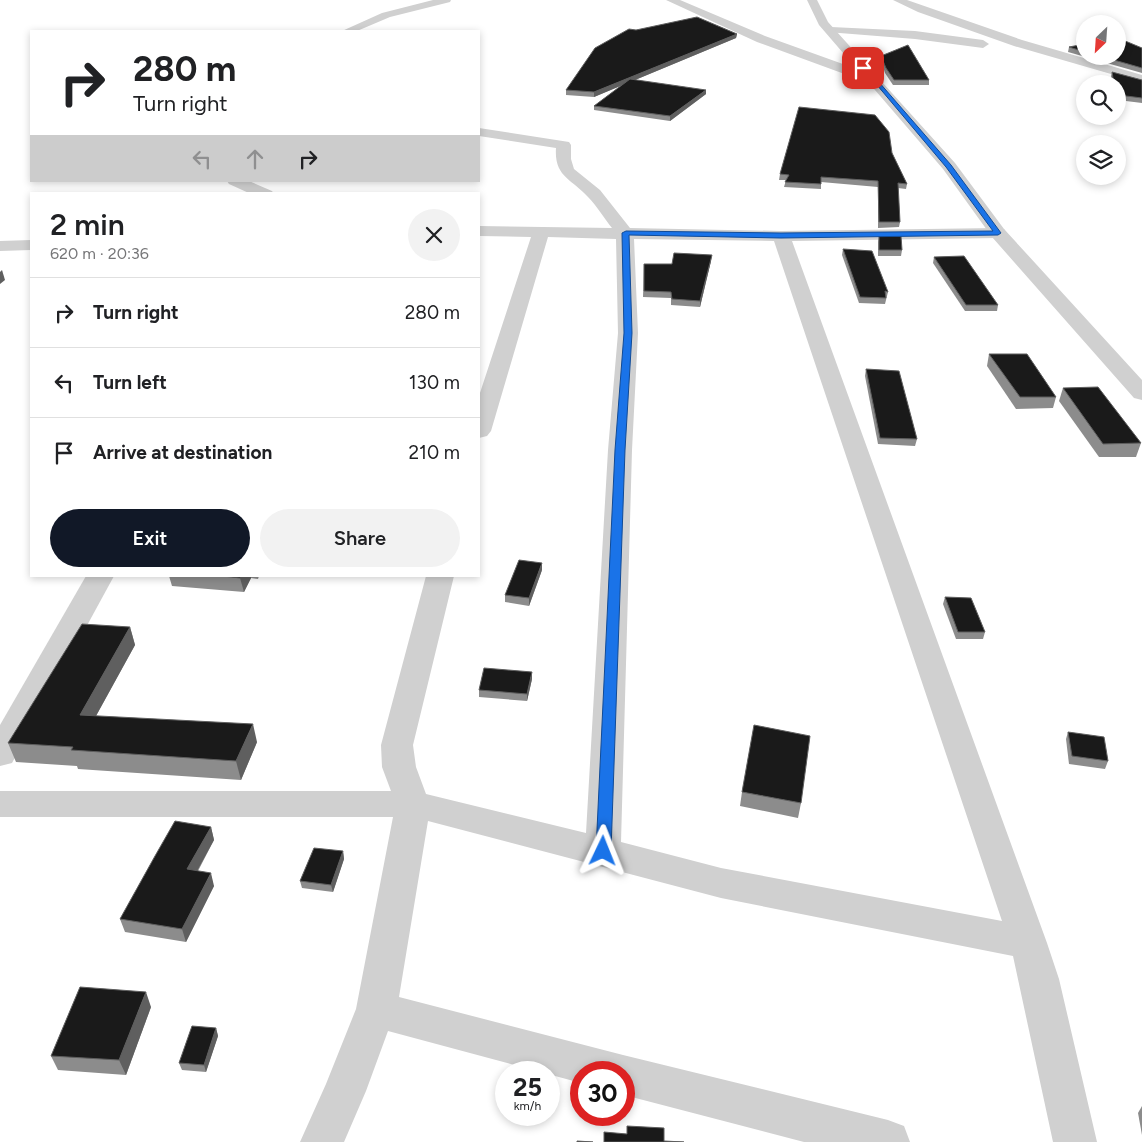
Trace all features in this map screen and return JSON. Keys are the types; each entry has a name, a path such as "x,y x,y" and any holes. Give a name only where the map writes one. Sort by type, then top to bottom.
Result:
{"street":[{"path":"350,30 386,15 446,0"},
{"path":"671,0 761,39 874,80"},
{"path":"812,0 823,23 948,166 998,233 1142,393"},
{"path":"898,0 922,10 1071,59 1142,79"},
{"path":"831,30 946,39 1071,59"},
{"path":"480,132 564,145 563,159 567,170 594,193 626,233 628,333 620,450 603,851"},
{"path":"237,182 261,192"},
{"path":"480,231 781,236 998,233"},
{"path":"480,428 541,232"},
{"path":"781,236 1028,943 1039,980 1075,1142"},
{"path":"0,246 30,245"},
{"path":"0,754 99,577"},
{"path":"322,1142 345,1091 376,1010 413,804 399,767 397,745 440,577"},
{"path":"0,804 413,804 603,851 721,883 1028,943"},
{"path":"376,1010 573,1061"},
{"path":"635,1078 888,1142"}],"building":[{"path":"697,17 737,34 594,92 566,90 595,48 629,29 636,30"},
{"path":"1126,41 1142,48 1142,68 1126,63"},
{"path":"908,45 929,80 894,80 886,68 881,56"},
{"path":"1112,72 1123,75 1112,75"},
{"path":"1126,76 1142,80 1142,98 1126,96"},
{"path":"630,79 706,90 670,116 594,106"},
{"path":"799,107 875,115 889,132 892,153 907,184 898,183 900,222 879,222 878,181 821,177 821,184 785,182 789,175 780,174"},
{"path":"879,236 901,236 902,250 879,250"},
{"path":"843,249 872,251 888,292 885,291 886,298 860,297"},
{"path":"674,253 712,255 700,301 672,299 671,292 644,291 644,264 672,264"},
{"path":"964,256 998,305 966,305 934,257"},
{"path":"989,354 1027,354 1056,397 1020,397"},
{"path":"866,369 899,371 917,439 880,438"},
{"path":"1098,387 1141,443 1103,444 1063,388"},
{"path":"519,560 542,563 529,598 505,595"},
{"path":"945,597 971,598 985,632 958,632"},
{"path":"82,624 130,627 80,715 253,724 236,761 71,750 73,747 8,743"},
{"path":"484,668 532,672 527,694 479,690"},
{"path":"754,725 810,736 801,803 742,792"},
{"path":"1068,732 1104,737 1108,761 1072,756"},
{"path":"175,821 211,827 187,869 211,873 182,929 120,919 155,856"},
{"path":"314,848 343,851 331,885 300,881"},
{"path":"80,987 146,992 119,1060 51,1056"},
{"path":"192,1026 216,1028 204,1065 179,1063"},
{"path":"627,1126 664,1128 664,1141 684,1142 604,1142 604,1132 627,1134"}],"route":[{"path":"603,851 620,450 627,364 626,233 781,236 998,233 948,166 863,68"}]}
